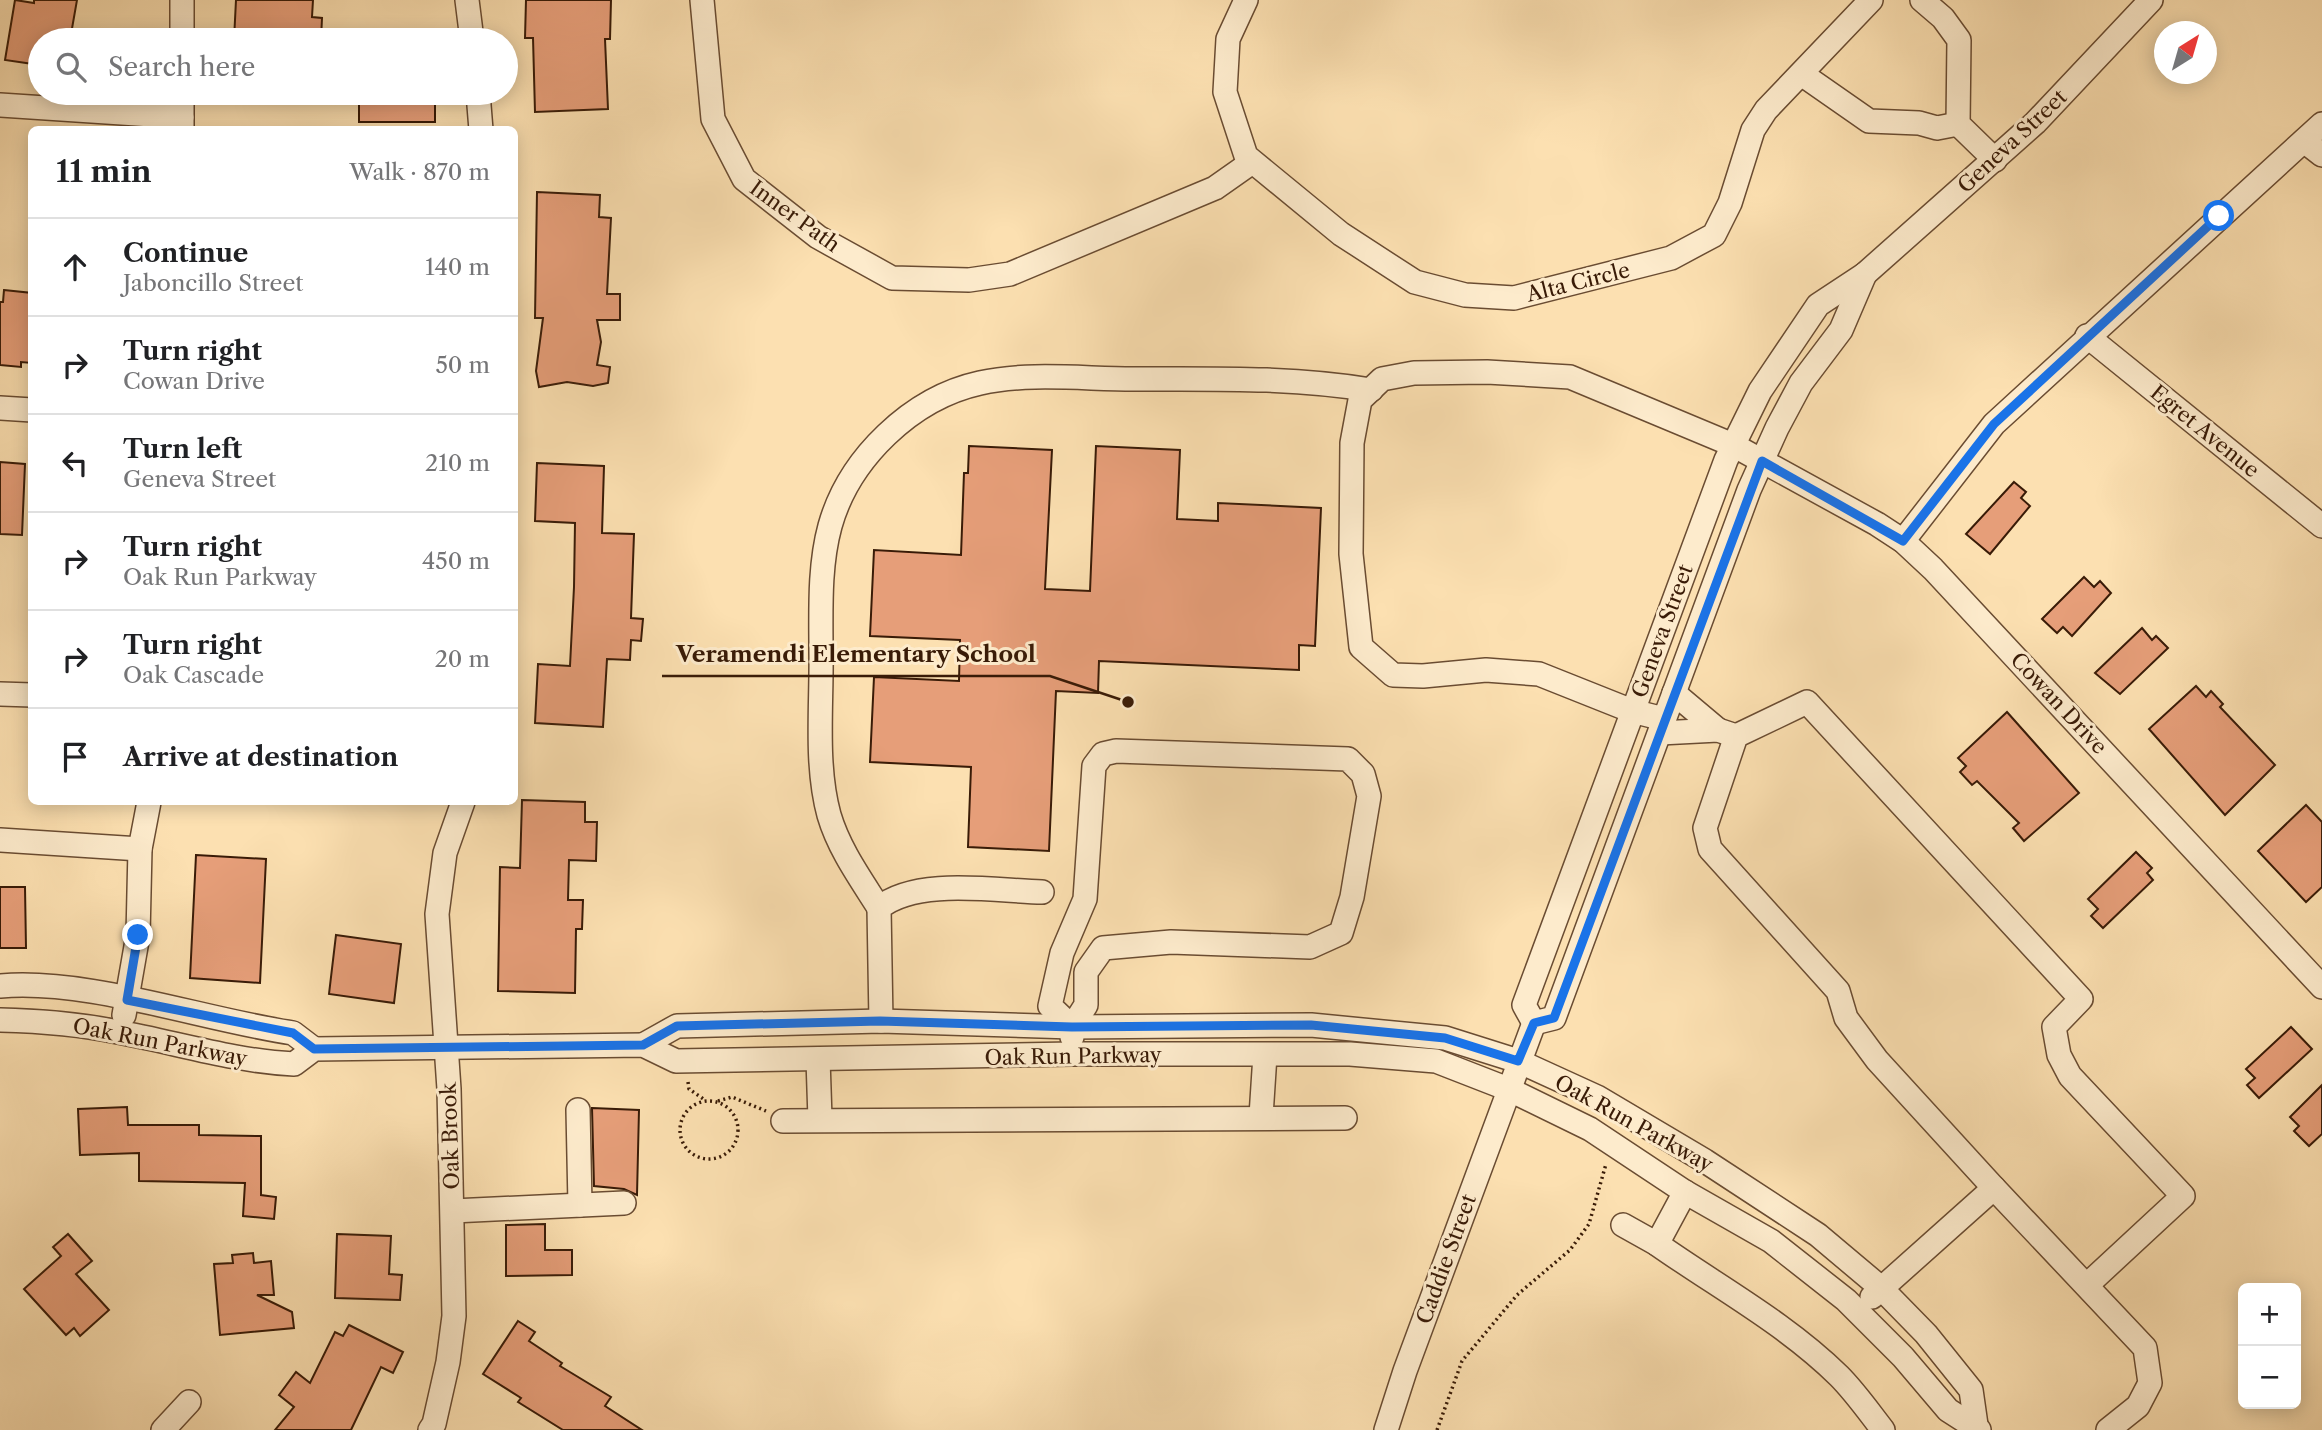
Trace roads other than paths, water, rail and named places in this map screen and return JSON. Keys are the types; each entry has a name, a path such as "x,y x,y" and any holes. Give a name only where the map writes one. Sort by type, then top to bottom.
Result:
{"street":[{"path":"182,0 182,28"},
{"path":"467,0 470,28"},
{"name":"Inner Path","path":"702,0 713,119 744,179 818,237 892,278 969,281 1010,274 1215,188 1252,162"},
{"name":"Alta Circle","path":"1247,0 1228,39 1225,92 1246,156 1341,234 1415,282 1465,295 1514,298 1671,258 1714,235 1730,204 1753,130 1766,110 1803,75 1871,0"},
{"path":"1922,0 1943,18 1959,40 1958,124 1995,160"},
{"name":"Geneva Street","path":"1865,274 1841,330 1801,383 1762,461 1554,1018 1534,1023 1524,1005 1733,445 1760,391 1818,305 1865,274 1995,160 2035,123 2151,0"},
{"path":"1803,75 1869,121 1919,123 1937,128 1958,124"},
{"path":"0,105 182,123 182,105"},
{"path":"479,105 481,126"},
{"path":"1903,541 1994,424 2322,124"},
{"path":"2304,141 2322,155"},
{"name":"Egret Avenue","path":"2087,337 2322,526"},
{"name":"Cowan Drive","path":"1371,390 1382,379 1414,373 1487,372 1570,377 1733,445 1903,541 1933,569 2322,987"},
{"path":"880,1021 879,908 844,853 829,816 822,755 822,566 830,525 845,487 870,453 905,418 945,396 980,383 1024,378 1173,379 1325,384 1371,390"},
{"path":"1371,390 1360,400 1352,443 1351,554 1361,648 1393,675 1423,676 1486,670 1539,674 1632,711 1662,726 1727,733 1807,702 2081,999 2054,1027 2064,1066 2070,1076 2183,1196 2087,1285"},
{"path":"0,408 28,410"},
{"path":"1674,693 1727,733"},
{"path":"0,694 28,695"},
{"path":"1727,733 1705,828 1710,849 1838,991 1846,1018 1877,1060 2146,1348 2150,1383 2138,1406 2108,1430"},
{"path":"1072,1027 1050,1006 1062,954 1085,899 1094,766 1103,754 1116,751 1348,759 1363,774 1369,796 1352,897 1341,933 1310,947 1171,942 1103,948 1086,972 1086,1005 1072,1027 1072,1054"},
{"path":"120,1032 138,935 140,849 148,805"},
{"name":"Oak Brook","path":"436,1428 454,1316 446,1045 437,914 445,853 462,805"},
{"path":"0,840 140,849"},
{"path":"879,908 892,897 919,890 1042,892"},
{"name":"Oak Run Parkway","path":"0,986 48,988 127,1000 293,1033 314,1049"},
{"name":"Oak Run Parkway","path":"0,1020 66,1023 120,1032 216,1055 294,1064 314,1049 446,1045 643,1045 676,1061 1072,1054 1350,1054 1436,1061 1508,1089 1590,1129 1685,1192 1771,1241 1857,1311 1903,1357 1948,1410 1977,1428"},
{"name":"Oak Run Parkway","path":"643,1045 677,1026 880,1021 1072,1027 1311,1025 1445,1038 1518,1061 1597,1097 1705,1161 1818,1236 1881,1288 1926,1334 1970,1390 1977,1428"},
{"path":"1508,1089 1534,1023"},
{"path":"1261,1116 1265,1055"},
{"path":"818,1059 820,1119"},
{"name":"Caddie Street","path":"1386,1430 1508,1089"},
{"path":"578,1110 580,1205"},
{"path":"783,1121 1261,1116 1345,1118"},
{"path":"1857,1311 1994,1188"},
{"path":"1657,1244 1685,1192"},
{"path":"453,1211 624,1203"},
{"path":"1623,1225 1755,1308 1814,1354 1840,1377 1883,1430"},
{"path":"163,1430 189,1402"}],"place":[{"name":"Veramendi Elementary School","path":"1128,702"}]}
